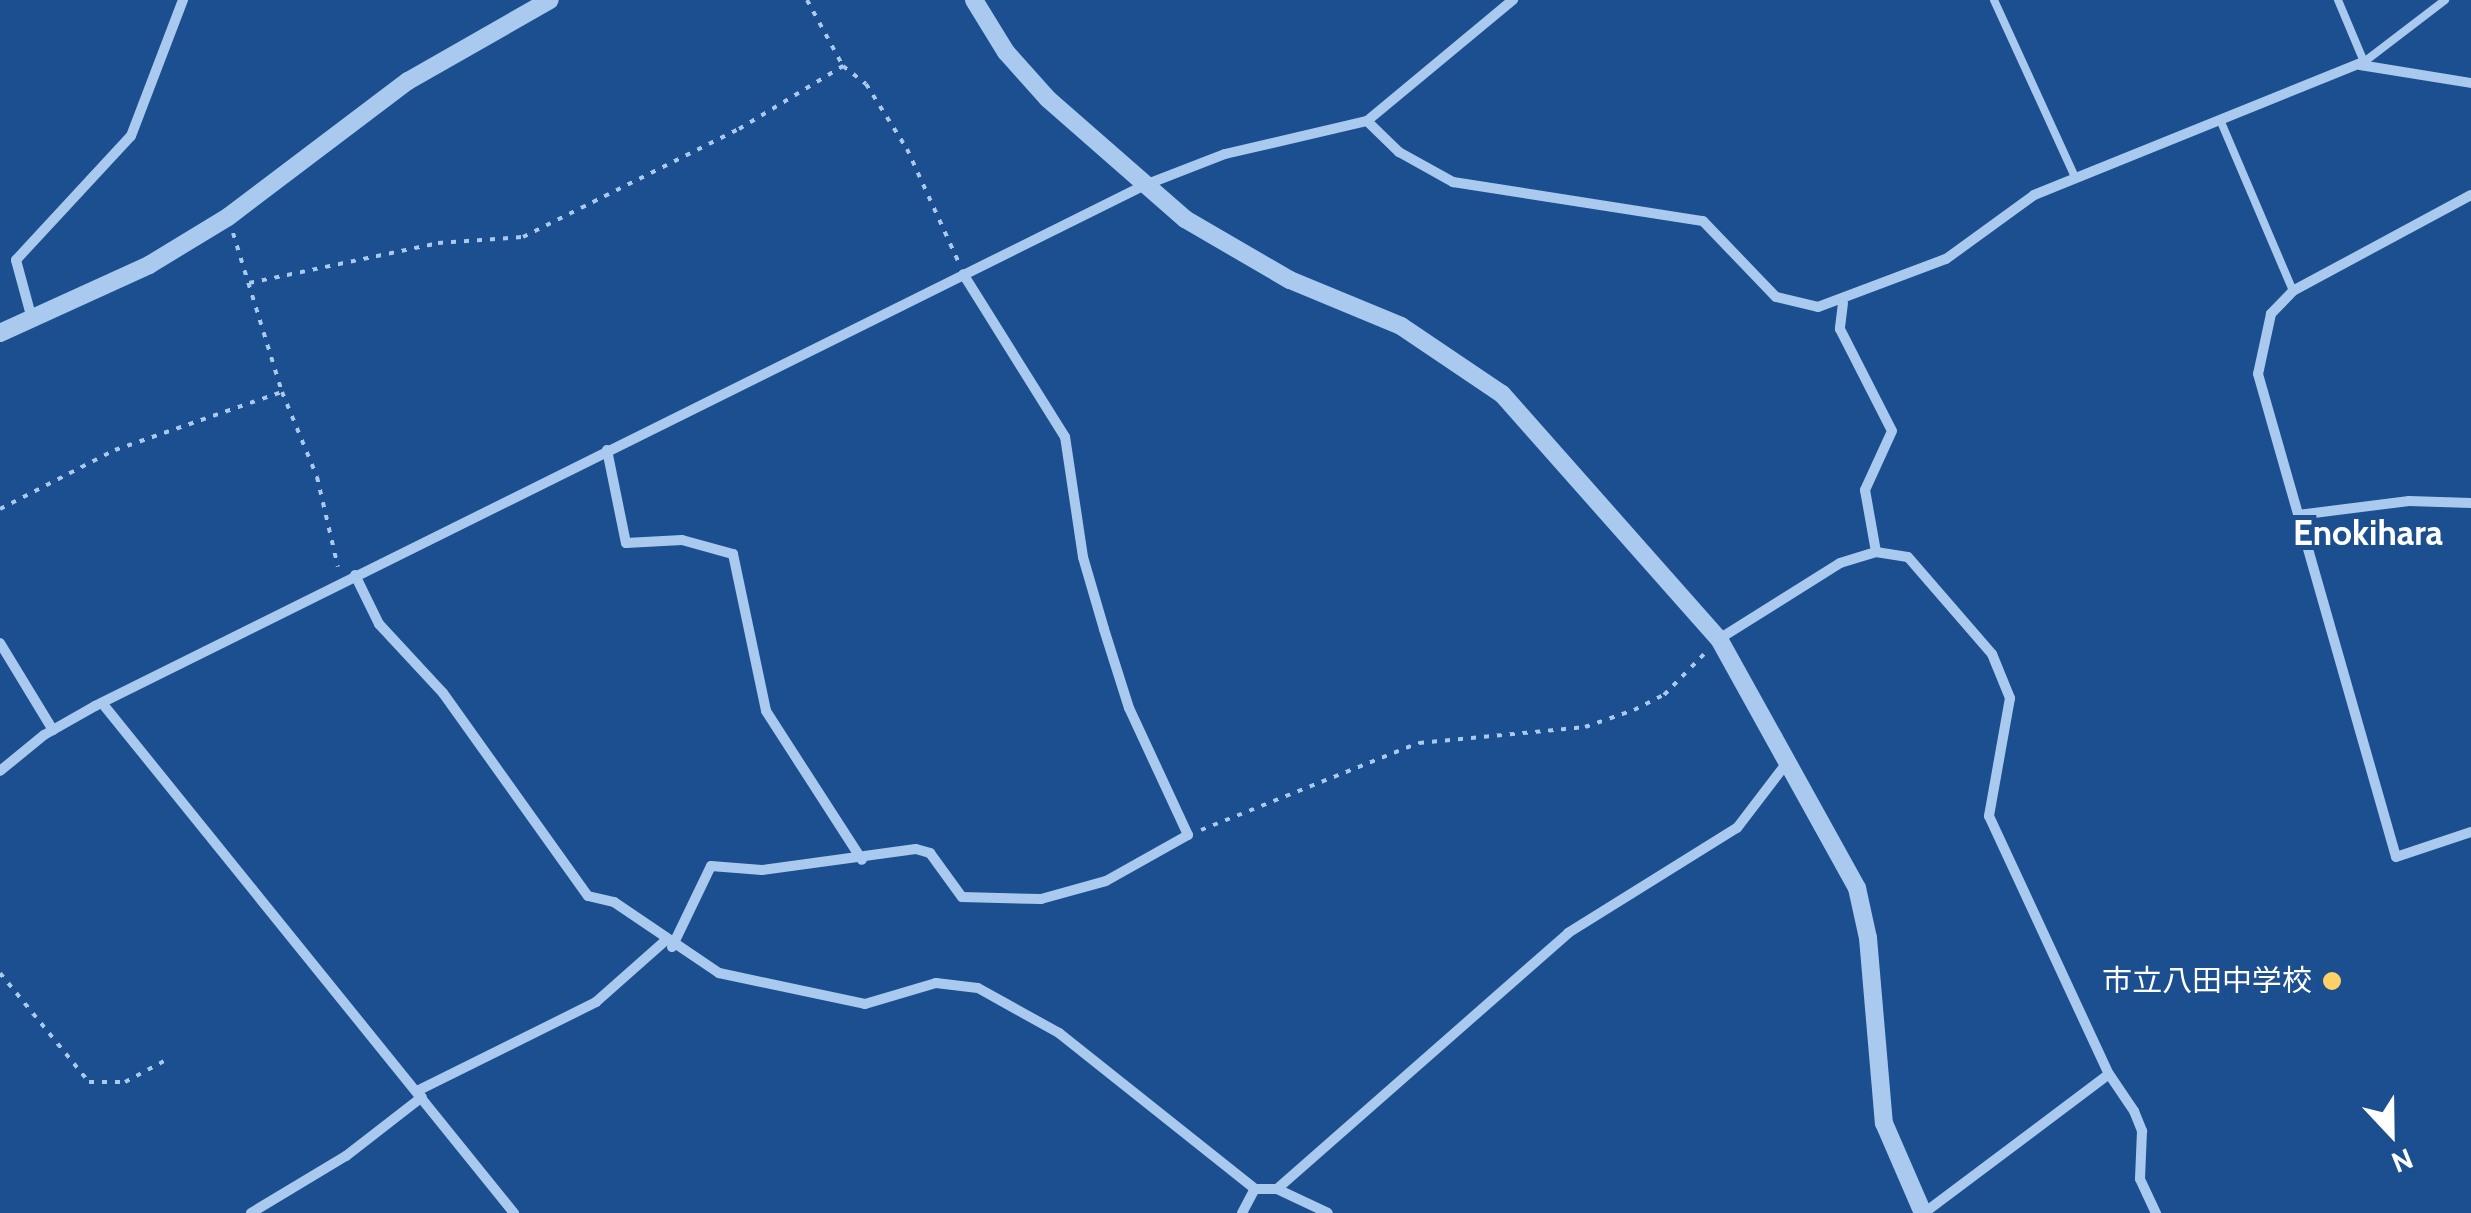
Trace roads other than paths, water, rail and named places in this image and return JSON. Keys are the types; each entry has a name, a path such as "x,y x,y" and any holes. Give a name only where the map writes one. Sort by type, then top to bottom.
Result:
{"street":[{"path":"32,318 16,277 16,260 131,136 183,0"},
{"path":"0,334 92,295 228,217 408,81 550,0"},
{"path":"974,0 1006,52 1048,100 1145,184 1229,247 1401,326 1502,394 1553,444 1719,639 1857,888 1884,1123 1924,1213 2109,1074"},
{"path":"0,771 53,730 102,702 1145,184 1225,154 1367,121 1513,0"},
{"path":"1367,121 1399,152 1453,182 1703,221 1776,297 1794,305 1843,302 1946,259 2034,195 2362,64 2471,83"},
{"path":"2471,195 2293,291 2271,314 2258,374 2396,857 2471,832"},
{"path":"251,1213 346,1156 420,1094 596,1002 669,944 711,866 762,870 862,860 916,849 930,853 962,897 1041,899 1106,881 1188,835 1130,708 1104,629 1084,556 1065,437 1052,406 963,274"},
{"path":"1843,302 1840,329 1892,431 1865,490 1876,552"},
{"path":"607,450 626,543 682,540 733,554 766,711 862,860"},
{"path":"2298,514 2409,501 2471,503"},
{"path":"1719,639 1840,562 1876,552 1908,558 1992,654 2010,698 1989,816 2109,1074 2142,1130 2140,1179 2156,1213"},
{"path":"355,575 379,624 443,694 588,896 614,902 669,944 719,973 865,1004 936,983 978,988 1058,1033 1254,1189 1276,1189 1328,1213"},
{"path":"0,643 53,730"},
{"path":"102,702 514,1213"},
{"path":"1276,1189 1568,933 1737,828 1789,760"},
{"path":"1242,1213 1254,1189"}],"lane":[{"path":"1994,0 2076,177"},
{"path":"2338,0 2362,64 2445,0"},
{"path":"2221,122 2293,291"}],"place":[{"name":"市立八田中学校","path":"2332,981"}],"district":[{"name":"Enokihara","path":"2368,533"}]}
